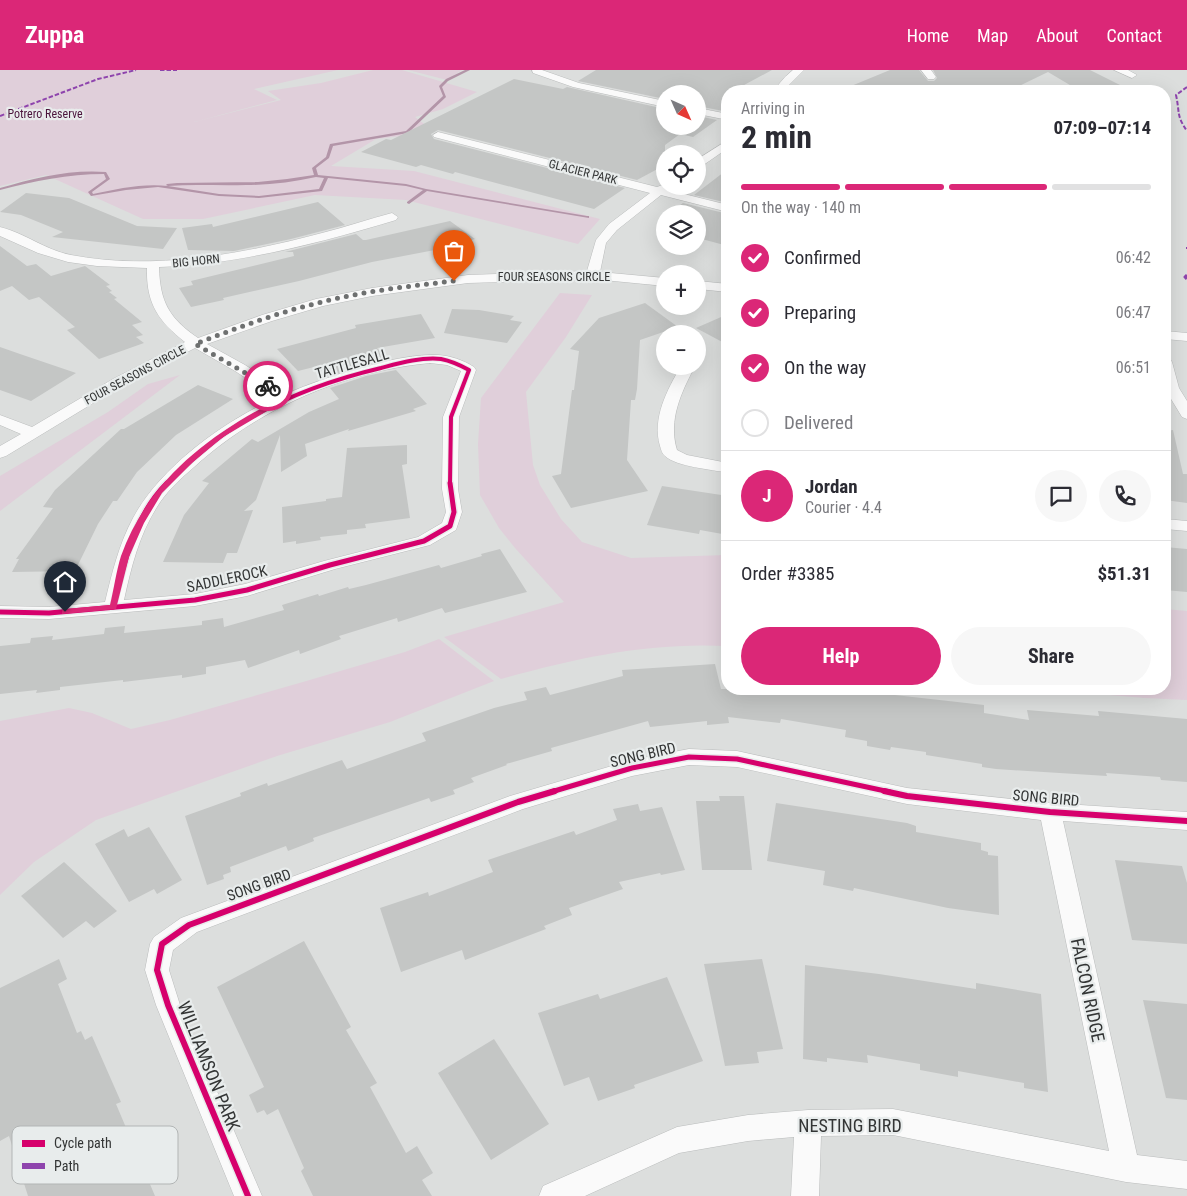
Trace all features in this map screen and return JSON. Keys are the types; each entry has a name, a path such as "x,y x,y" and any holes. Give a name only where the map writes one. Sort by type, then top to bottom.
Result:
{"street":[{"path":"783,85 788,78 799,70"},
{"path":"1119,70 1132,75"},
{"path":"536,71 576,85 656,102"},
{"path":"706,113 721,116"},
{"name":"GLACIER PARK","path":"438,135 656,187"},
{"path":"706,158 721,148"},
{"path":"594,275 600,243 626,215 656,194"},
{"name":"GLACIER PARK","path":"682,195 721,207"},
{"name":"BIG HORN","path":"0,231 49,253 75,260 97,263 176,264 238,256 343,232 392,217"},
{"path":"153,264 151,281 156,304 164,318 195,344 240,368 285,398"},
{"name":"FOUR SEASONS CIRCLE","path":"0,454 118,382 195,344 312,304 372,292 468,279 594,275 656,281"},
{"path":"706,286 721,287"},
{"path":"1171,336 1187,337"},
{"name":"TATTLESALL","path":"113,607 125,557 140,523 159,492 190,461 220,436 285,398 339,379 418,360 440,358 460,364 469,370 451,417 450,489 454,512 450,526"},
{"path":"683,375 676,389 666,420 665,440 670,454 682,459 721,467"},
{"path":"1171,384 1187,414"},
{"path":"0,420 32,433"},
{"path":"1171,525 1187,526"},
{"name":"SADDLEROCK","path":"0,612 49,614 195,600 247,590 330,565 424,541 450,526"},
{"name":"SONG BIRD","path":"162,944 189,925 518,802 632,768 689,757 737,759 906,796 1050,812 1187,821"},
{"name":"FALCON RIDGE","path":"1050,812 1126,1168"},
{"name":"WILLIAMSON PARK","path":"162,944 157,970 168,1005 248,1196"},
{"name":"NESTING BIRD","path":"552,1196 677,1140 748,1128 808,1123 893,1122 1126,1168 1187,1175"},
{"path":"805,1196 808,1123"}],"green space":[{"name":"Potrero Reserve","path":"0,70 338,70 254,89 277,100 194,122 281,100 268,91 321,83 373,70 402,70 477,92 443,109 415,117 427,126 409,135 376,139 331,166 414,171 600,219 578,244 406,200 315,195 203,219 143,219 46,175 0,186"},
{"path":"408,70 462,70 447,80"},
{"path":"560,293 592,295 566,337 526,392 533,465 540,485 561,519 582,542 631,558 721,555 721,646 698,645 612,653 557,664 501,679 444,637 564,602 499,528 480,495 478,444 481,398"},
{"path":"180,375 0,511 0,476 108,412 148,384"},
{"path":"1171,610 1187,611 1187,700 1109,695 1171,695"},
{"path":"439,639 494,681 390,722 277,756 96,820 34,862 0,895 0,721 69,708 92,713 131,729 170,720 303,682 405,652"}],"building":[{"path":"596,70 772,70 744,85 721,85 721,111 706,108 706,85 656,85 656,97 578,81"},
{"path":"890,70 919,70 928,81 934,81 937,78 933,70 1090,70 1120,85 1070,85 1048,72 1021,85 854,85"},
{"path":"514,79 563,89 567,87 656,107 656,135 679,135 665,145 656,145 656,170 637,180 438,130 431,134 434,139 625,188 594,209 455,172 453,174 421,165 416,167 361,152 386,139 391,140"},
{"path":"706,118 717,120 706,128"},
{"path":"721,174 721,201 694,195 706,195 706,186"},
{"path":"26,193 69,198 137,226 177,228 163,249 52,237 63,232 21,215 0,212"},
{"path":"318,202 345,225 234,251 188,250 182,228 212,224 213,227"},
{"path":"706,209 721,212 721,244 706,240"},
{"path":"450,221 475,239 440,249 372,262 191,307 179,288 193,285 191,281 294,256 293,252 285,252 356,234 363,240 366,240"},
{"path":"0,246 27,266 36,264 51,276 85,266 110,285 106,286 112,291 109,292 117,298 114,299 142,322 132,325 143,335 136,337 144,343 99,359 67,330 75,327 39,297 29,300 12,286 0,291"},
{"path":"645,303 656,311 656,315 662,315 675,325 656,325 656,335 640,340 637,389 635,400 631,400 627,460 648,491 571,508 552,476 561,474 572,390 574,390 579,351 570,349 599,318"},
{"path":"452,309 479,310 514,316 510,320 522,322 507,343 444,333"},
{"path":"421,314 435,338 377,348 387,359 323,378 314,367 298,371 277,349 356,328 355,325"},
{"path":"721,317 721,341 706,333 706,325 703,325"},
{"path":"0,347 76,373 31,401 0,390"},
{"path":"396,370 427,404 413,409 416,411 348,431 349,429 305,444 307,456 281,472 280,435 256,500 244,511 253,510 237,553 227,553 223,563 163,562 184,515 209,483 202,481 252,439 258,442 309,412 339,399 330,388 366,376"},
{"path":"198,385 233,399 176,435 137,472 117,501 113,501 98,524 75,571 12,572 19,559 16,559 53,508 43,507 55,490 121,429"},
{"path":"1171,430 1173,430 1183,474 1187,474 1187,503 1171,501"},
{"path":"407,445 407,464 402,465 410,518 365,524 366,528 347,530 347,534 320,537 321,540 296,544 296,541 283,543 282,507 342,497 347,448"},
{"path":"662,486 721,495 721,534 700,530 699,534 647,525"},
{"path":"1171,548 1187,549 1187,592 1171,591"},
{"path":"500,549 527,592 445,613 442,608 398,622 397,618 339,636 341,639 300,654 299,650 248,668 245,660 206,667 206,674 182,678 182,675 123,682 123,680 60,687 60,690 36,693 37,690 0,694 0,646 30,643 31,638 53,636 52,640 104,634 105,628 125,626 124,633 202,625 202,621 223,618 224,627 284,610 282,605 318,594 319,596 348,587 349,589 366,585 439,565 441,568"},
{"path":"715,664 721,695 895,695 984,705 984,713 1029,720 1027,710 1099,716 1098,711 1187,719 1187,782 1161,780 1160,777 1106,773 1107,776 982,767 982,764 926,755 926,752 891,747 890,750 867,746 867,741 845,737 846,730 781,719 780,723 728,717 729,723 707,725 707,721 650,727 648,721 551,748 552,751 506,764 471,778 474,782 453,790 455,794 431,802 429,798 313,838 314,841 288,851 286,846 230,867 231,872 223,875 224,879 207,885 185,816 241,796 240,793 267,783 268,786 342,760 347,769 426,741 422,733 494,708 527,700 524,692 546,687 550,695 623,676 622,670"},
{"path":"719,796 744,796 752,870 702,870 696,801 720,801"},
{"path":"776,803 907,823 916,826 916,832 981,843 981,850 988,852 988,855 998,856 999,915 948,908 854,888 853,891 823,885 825,871 767,861"},
{"path":"638,804 640,811 662,807 685,870 661,875 660,873 619,882 623,889 569,908 572,915 544,926 546,929 465,960 462,950 401,972 380,908 428,892 429,896 493,872 488,860 574,831 576,835 617,820 613,809"},
{"path":"149,827 182,880 157,894 154,889 129,902 95,844 124,829 128,837"},
{"path":"1115,860 1182,866 1187,883 1187,944 1132,940"},
{"path":"64,862 117,911 94,928 86,921 63,938 21,896"},
{"path":"304,941 351,1027 346,1030 377,1083 370,1087 406,1153 417,1146 433,1173 422,1180 432,1196 313,1196 301,1171 304,1168 278,1109 267,1115 264,1110 257,1113 249,1095 264,1087 217,987"},
{"path":"59,959 67,979 58,984 77,1033 81,1031 85,1040 92,1036 121,1102 116,1104 125,1126 12,1126 12,1145 9,1136 0,1141 0,988"},
{"path":"762,959 783,1049 757,1052 759,1063 725,1066 704,964"},
{"path":"805,965 976,989 976,983 1041,994 1048,1092 1024,1088 1024,1083 958,1071 958,1077 920,1070 920,1064 867,1055 868,1063 827,1058 827,1062 803,1059"},
{"path":"667,977 703,1061 634,1085 635,1088 598,1101 589,1077 564,1086 538,1013 598,994 600,999"},
{"path":"1143,1000 1187,1004 1187,1100 1166,1098"},
{"path":"494,1039 549,1124 491,1160 438,1073"},
{"path":"24,1184 150,1184 155,1196 28,1196"}],"waterway":[{"path":"316,176 314,168 328,157 331,145 407,132 445,96 440,87 447,80 468,70"},
{"path":"0,189 52,177 105,173 108,179 90,192 92,195 158,186 219,195 259,197 321,190 326,177"},
{"path":"168,185 258,183 316,176"},
{"path":"316,176 326,177"},
{"path":"326,177 406,185 426,190"},
{"path":"409,203 426,190"},
{"path":"426,190 587,217"}],"marked path":[{"path":"0,116 98,79 136,70"},
{"path":"160,70 177,70"},
{"path":"1187,87 1176,95 1179,107 1178,118 1187,131"},
{"path":"1187,275 1185,277 1187,279"}],"cycle path":[{"path":"0,612 49,613 195,600 247,590 330,565 424,541 450,526 454,512 450,489 451,417 469,370 459,364 440,359 419,360 388,366 359,373 304,392 277,403 251,417 203,450 161,489 150,504 135,532 113,607"},
{"path":"248,1196 168,1005 157,970 162,944 189,925 518,802 632,768 689,757 737,759 907,796 1050,812 1187,821"}],"way so far":[{"path":"268,386 240,368 195,344 267,318 321,302 372,292 454,281"}],"route":[{"path":"65,612 113,607 125,557 140,523 159,492 190,461 220,436 285,398 268,386"}]}
